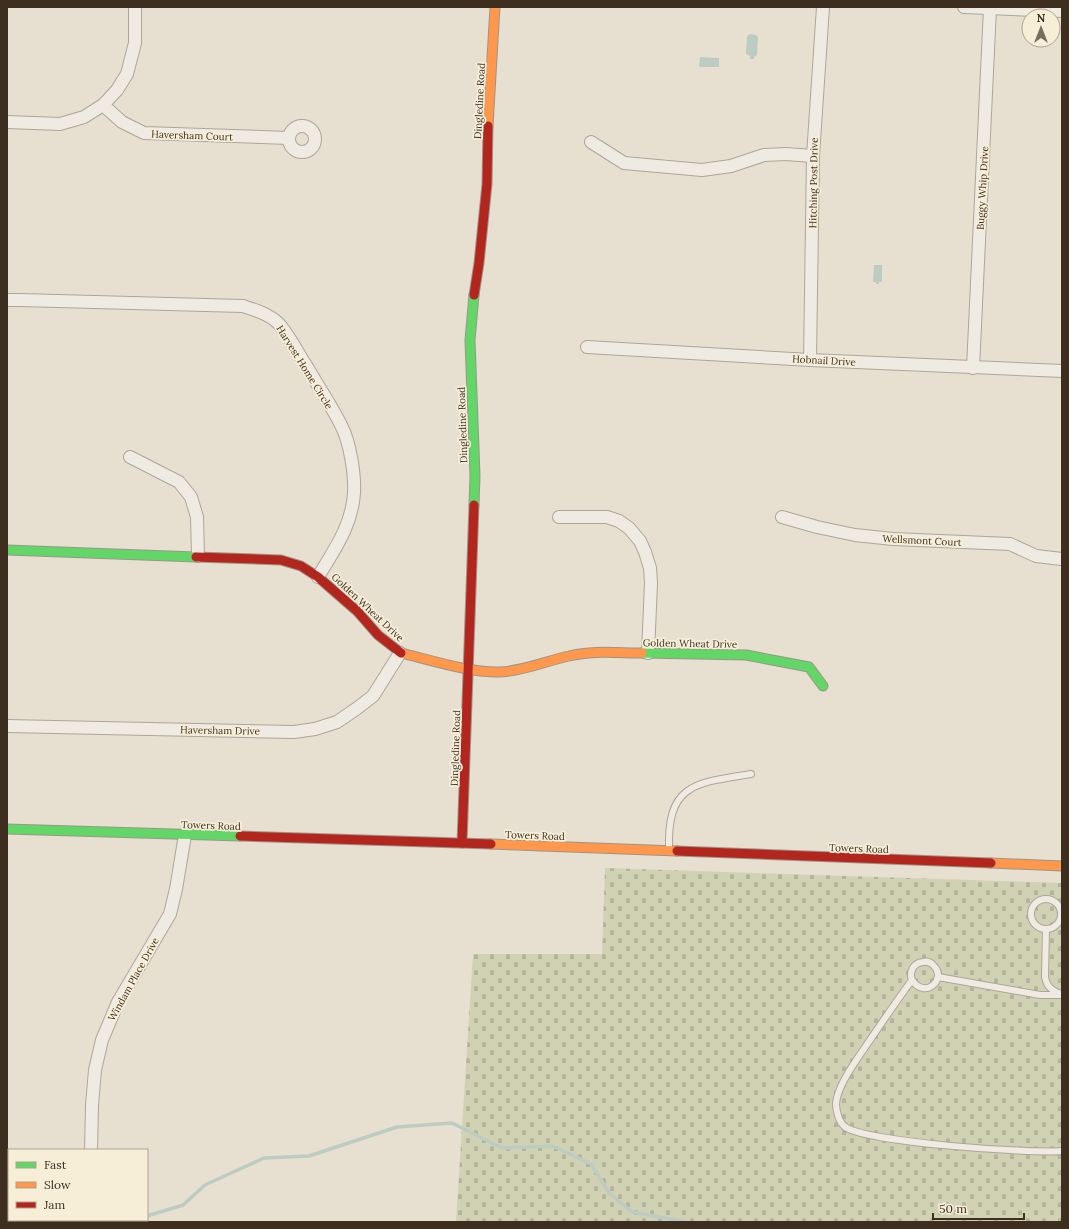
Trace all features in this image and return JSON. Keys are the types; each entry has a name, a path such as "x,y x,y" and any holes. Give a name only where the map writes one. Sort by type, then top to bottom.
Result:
{"street":[{"path":"7,122 60,124 84,117 103,105 117,90 127,74 135,43 135,7"},
{"name":"Dingledine Road","path":"462,843 475,476 470,340 472,308 479,263 487,184 487,150 494,7"},
{"name":"Hitching Post Drive","path":"810,360 813,156 823,7"},
{"path":"964,7 1062,11"},
{"name":"Buggy Whip Drive","path":"973,368 990,8"},
{"name":"Haversham Court","path":"103,105 122,122 144,133 289,138"},
{"path":"591,142 624,163 702,170 731,166 764,155 786,154 813,156"},
{"name":"Harvest Home Circle","path":"7,300 243,306 262,312 278,323 297,351 342,426 351,457 354,474 352,507 346,529 318,577"},
{"name":"Hobnail Drive","path":"587,347 810,360 1062,371"},
{"path":"130,456 179,482 191,497 197,517 198,556"},
{"path":"559,517 608,517 619,521 629,528 640,541 650,568 651,583 648,653"},
{"name":"Wellsmont Court","path":"782,517 816,527 855,535 893,539 1010,544 1036,556 1062,559"},
{"name":"Golden Wheat Drive","path":"7,550 281,560 301,566 318,577 357,611 378,635 400,653 469,669 500,672 533,667 569,656 587,653 746,655 809,667 823,686"},
{"name":"Haversham Drive","path":"7,726 294,732 315,729 337,722 373,696 400,653"},
{"name":"Towers Road","path":"7,829 462,843 1062,866"},
{"name":"Windam Place Drive","path":"91,1149 92,1105 95,1070 102,1040 118,1002 170,914 176,889 185,835"}],"lane":[{"path":"669,852 670,822 673,809 677,800 681,796 692,787 724,778 751,774"},
{"path":"1042,899 1047,899 1056,903 1061,912 1059,922 1051,928 1046,929 1033,923 1030,914 1034,904 1042,899"},
{"path":"1046,929 1045,977 1051,990 1062,995"},
{"path":"920,962 929,962 936,968 938,977 934,985 926,989 918,987 912,980 911,971 916,964 920,962"},
{"path":"938,977 1040,995 1062,995"},
{"path":"912,980 854,1064 841,1087 836,1104 838,1117 843,1126 853,1132 900,1140 1006,1151 1062,1151"}],"green space":[{"path":"605,868 1062,883 1062,1222 456,1222 473,954 602,954"}],"shaded area":[{"path":"749,34 756,35 758,37 757,55 754,59 750,59 750,56 746,54 747,37"},
{"path":"700,57 719,58 719,67 699,67"},
{"path":"874,265 882,265 882,282 879,282 879,284 873,282"}],"waterway":[{"path":"148,1216 183,1205 205,1185 264,1158 309,1156 397,1127 452,1123 502,1148 553,1146 591,1164 610,1194 632,1212 687,1222"}],"traffic: fast":[{"path":"474,295 470,340 475,476 474,505"},
{"path":"7,550 196,557"},
{"path":"642,653 746,655 809,667 823,686"},
{"path":"7,829 240,836"}],"traffic: slow":[{"path":"488,126 495,7"},
{"path":"401,653 464,668 489,672 526,668 578,654 596,652 642,653"},
{"path":"491,844 677,851"},
{"path":"991,863 1062,866"}],"traffic: jam":[{"path":"474,295 479,263 487,184 488,126"},
{"path":"462,843 474,505"},
{"path":"196,557 281,560 301,566 318,577 357,611 378,635 401,653"},
{"path":"240,836 491,844"},
{"path":"677,851 991,863"}]}
